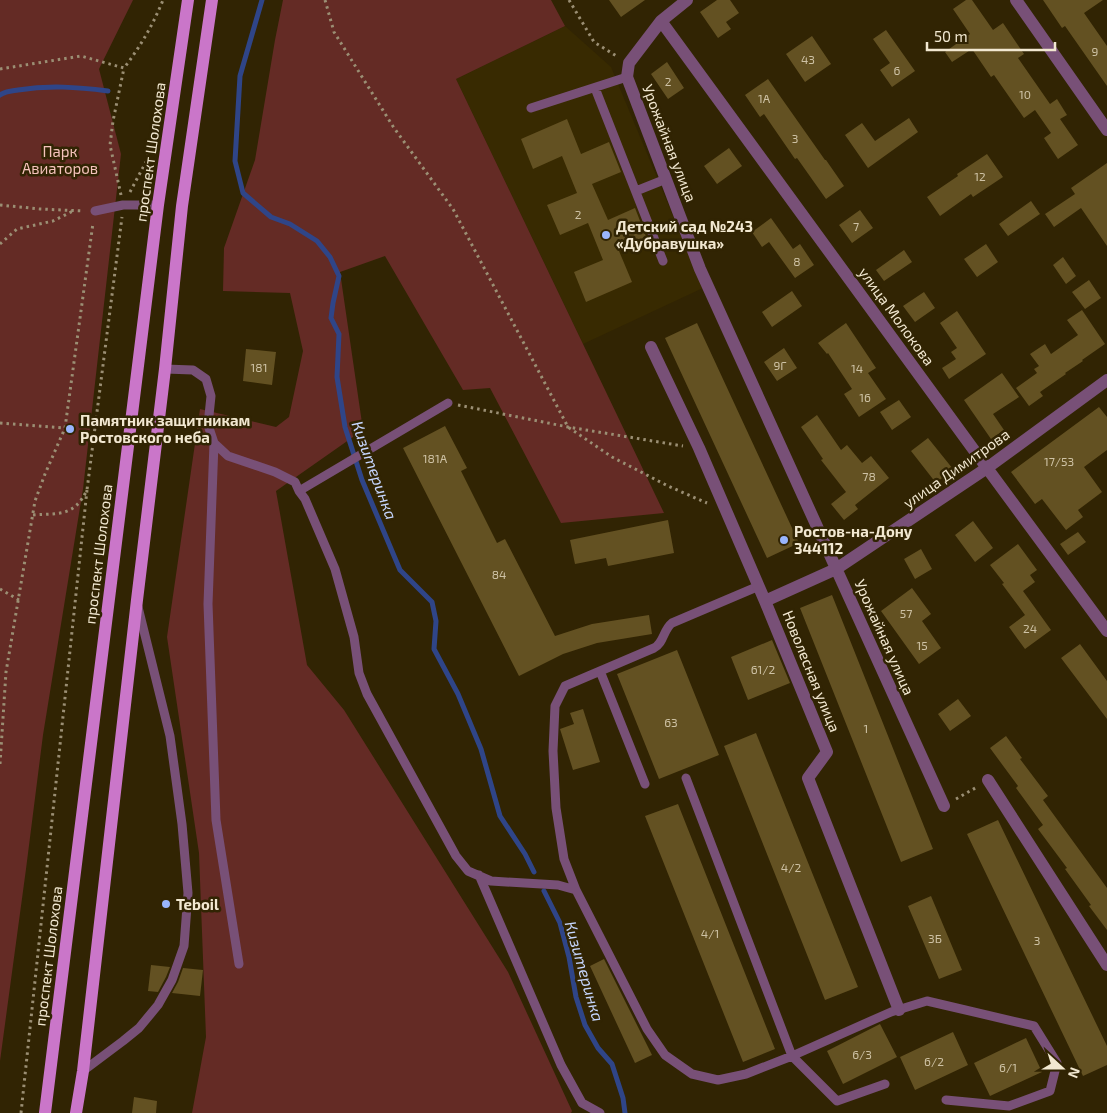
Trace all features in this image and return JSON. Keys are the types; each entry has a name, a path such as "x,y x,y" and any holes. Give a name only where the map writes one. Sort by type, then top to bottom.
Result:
{"main road":[{"name":"проспект Шолохова","path":"45,1113 158,205 188,0"},
{"path":"76,1113 83,1071 165,369 182,206 212,0"}],"street":[{"path":"630,64 661,21 687,0"},
{"path":"1016,0 1107,130"},
{"name":"улица Молокова","path":"661,21 1107,631"},
{"name":"Урожайная улица","path":"630,64 628,77 700,269 944,806"},
{"name":"Новолесная улица","path":"651,346 699,448 759,586 827,752 808,778 899,1010"},
{"name":"улица Димитрова","path":"765,601 836,569 987,468 1107,380"},
{"path":"988,780 1107,965"}],"lane":[{"path":"531,108 628,77"},
{"path":"595,88 663,261"},
{"path":"636,191 666,179"},
{"path":"94,211 123,205 158,205"},
{"path":"165,369 193,370 206,379 211,396 208,425 214,443 208,604 216,820 239,964"},
{"path":"299,491 448,402"},
{"path":"214,443 228,456 275,472 295,482 305,498 335,568 354,637 360,673 367,694 456,856 468,871 491,881 558,885 576,890"},
{"path":"759,586 672,623 658,646 565,686 555,706 553,751 556,808 564,859 576,890 647,1029 665,1055 692,1074 718,1080 746,1074 792,1056 891,1012 927,1001 1034,1026 1057,1063 1050,1091 1010,1106 946,1100"},
{"path":"83,1071 139,1028 158,1005 172,980 184,946 188,893 170,736 137,600"},
{"path":"647,651 650,661"},
{"path":"600,671 645,784"},
{"path":"686,778 792,1056 837,1101 885,1084"},
{"path":"478,876 561,1065 582,1103 600,1113"}],"path":[{"path":"21,1113 87,490 123,205 110,145 113,121 124,68 140,47 163,0"},
{"path":"325,0 334,32 394,128 453,209 568,426 612,457 668,486 726,512"},
{"path":"569,0 594,42 630,64"},
{"path":"0,68 81,56 124,68"},
{"path":"123,205 147,160 151,141"},
{"path":"0,205 94,211 65,428 35,501 6,672 0,762"},
{"path":"0,244 16,229 53,221 75,210"},
{"path":"448,402 568,426 699,448"},
{"path":"0,423 65,428"},
{"path":"33,515 68,512 83,498 87,490"},
{"path":"0,589 19,600"},
{"path":"944,806 988,780"}],"shaded area":[{"name":"Детский сад №243 «Дубравушка»","path":"565,26 611,67 703,288 583,344 456,79"}],"green space":[{"name":"Парк Авиаторов","path":"0,0 133,0 99,69 121,154 83,489 43,735 0,1061"},
{"path":"283,0 551,0 565,26 456,79 664,513 561,523 490,388 463,390 385,256 340,272 363,430 276,491 307,665 344,710 508,972 572,1111 571,1113 192,1113 206,1037 199,853 167,637 200,409 276,427 289,417 303,351 290,293 223,291 224,248 255,160"}],"building":[{"path":"609,0 645,0 621,17"},
{"path":"717,0 730,0 739,13 726,22 731,29 718,38 700,12"},
{"path":"966,0 972,0 993,30 1003,23 1024,54 1018,58 1050,104 1057,99 1067,115 1060,119 1078,145 1058,159 1044,138 1051,133 1035,110 1024,118 994,75 991,77 972,49 952,62 945,52 970,34 953,9"},
{"path":"1043,0 1103,0 1084,13 1107,46 1107,86 1065,26 1062,28"},
{"path":"886,30 915,71 892,87 880,70 890,63 873,39"},
{"path":"812,36 831,64 805,82 786,54"},
{"path":"667,62 684,88 668,99 651,74"},
{"path":"768,79 844,186 826,199 764,114 760,117 745,95"},
{"path":"909,118 918,132 868,168 845,135 862,123 875,141"},
{"path":"567,119 581,154 609,142 621,172 592,184 608,220 635,208 647,239 619,251 632,282 586,302 574,272 603,260 588,223 560,235 547,205 577,193 562,156 533,169 521,139"},
{"path":"729,148 742,166 717,184 704,166"},
{"path":"987,154 1003,177 973,197 971,194 940,216 927,197"},
{"path":"1107,163 1107,246 1081,208 1054,227 1045,214 1075,194 1071,188"},
{"path":"1031,201 1040,214 1008,236 999,224"},
{"path":"860,210 873,228 852,243 839,225"},
{"path":"771,218 793,249 800,244 814,265 795,278 769,242 762,247 752,232"},
{"path":"986,244 998,262 977,277 964,259"},
{"path":"904,250 912,262 884,281 876,270"},
{"path":"1063,257 1076,276 1066,284 1053,265"},
{"path":"1089,280 1101,298 1085,309 1072,292"},
{"path":"792,291 802,306 772,327 762,312"},
{"path":"924,292 935,308 915,322 903,306"},
{"path":"1082,310 1105,344 1040,392 1043,396 1029,406 1016,388 1037,373 1034,369 1039,366 1030,354 1045,344 1051,354 1078,335 1067,320"},
{"path":"957,311 986,354 949,379 942,368 956,359 951,352 957,348 940,323"},
{"path":"697,323 799,543 767,558 665,338"},
{"path":"846,323 876,368 868,373 886,399 859,417 844,394 852,389 828,353 818,343"},
{"path":"784,348 797,368 777,381 764,362"},
{"path":"246,349 276,352 272,385 243,381"},
{"path":"1002,373 1019,397 993,414 1004,430 991,439 964,400"},
{"path":"899,400 911,417 892,430 880,412"},
{"path":"1099,407 1107,417 1107,450 1084,467 1102,492 1078,510 1083,517 1066,530 1042,499 1035,504 1011,472"},
{"path":"817,415 841,450 847,445 862,463 871,456 889,478 855,505 858,509 844,520 831,504 846,492 821,460 823,459 801,427"},
{"path":"445,426 467,468 461,471 497,543 505,539 555,636 592,624 649,615 652,634 597,643 563,654 519,676 403,448"},
{"path":"928,438 953,469 936,483 911,451"},
{"path":"668,520 674,553 608,566 606,558 575,564 570,540"},
{"path":"973,521 993,548 975,562 955,535"},
{"path":"1078,532 1086,542 1068,555 1060,544"},
{"path":"1018,544 1037,570 1030,575 1035,582 1023,591 1051,630 1025,649 1009,627 1025,615 990,565"},
{"path":"921,549 932,569 915,579 904,559"},
{"path":"912,588 931,614 922,621 941,648 919,664 881,611"},
{"path":"832,595 933,849 901,862 800,608"},
{"path":"772,640 790,683 748,700 731,657"},
{"path":"1080,644 1107,681 1107,719 1061,658"},
{"path":"677,650 719,755 659,779 617,674"},
{"path":"958,699 971,716 950,731 938,714"},
{"path":"583,709 600,762 573,770 560,729 574,724 570,713"},
{"path":"756,733 858,987 825,1000 724,746"},
{"path":"1006,736 1022,758 1020,759 1048,796 1043,800 1107,888 1107,930 1065,869 1067,868 1038,829 1043,825 1016,788 1018,786 990,748"},
{"path":"678,804 775,1049 743,1062 645,816"},
{"path":"998,820 1107,1046 1107,1065 1083,1076 967,834"},
{"path":"931,896 962,970 939,979 908,906"},
{"path":"604,959 652,1055 635,1063 590,966"},
{"path":"151,965 170,967 158,992 148,991"},
{"path":"183,968 203,970 200,996 172,993"},
{"path":"880,1024 897,1057 843,1084 827,1051"},
{"path":"953,1032 968,1065 915,1090 900,1057"},
{"path":"1026,1038 1042,1072 990,1096 974,1063"},
{"path":"134,1097 157,1101 156,1113 132,1113"}],"waterway":[{"name":"Кизитеринка","path":"262,0 240,76 235,161 243,193 271,217 290,224 317,241 330,257 339,276 331,318 339,334 337,377 345,427 362,480 400,570 432,602 436,621 434,649 458,694 481,749 500,816 525,854 534,872"},
{"name":"Кизитеринка","path":"0,95 29,88 52,87 108,91"},
{"name":"Кизитеринка","path":"544,891 560,923 569,957 576,997 585,1025 598,1048 612,1064 623,1098 625,1113"}],"place":[{"name":"Детский сад №243 «Дубравушка»","path":"606,235"},
{"name":"Памятник защитникам Ростовского неба","path":"70,429"},
{"name":"Ростов-на-Дону 344112","path":"784,540"},
{"name":"Teboil","path":"166,904"}]}
